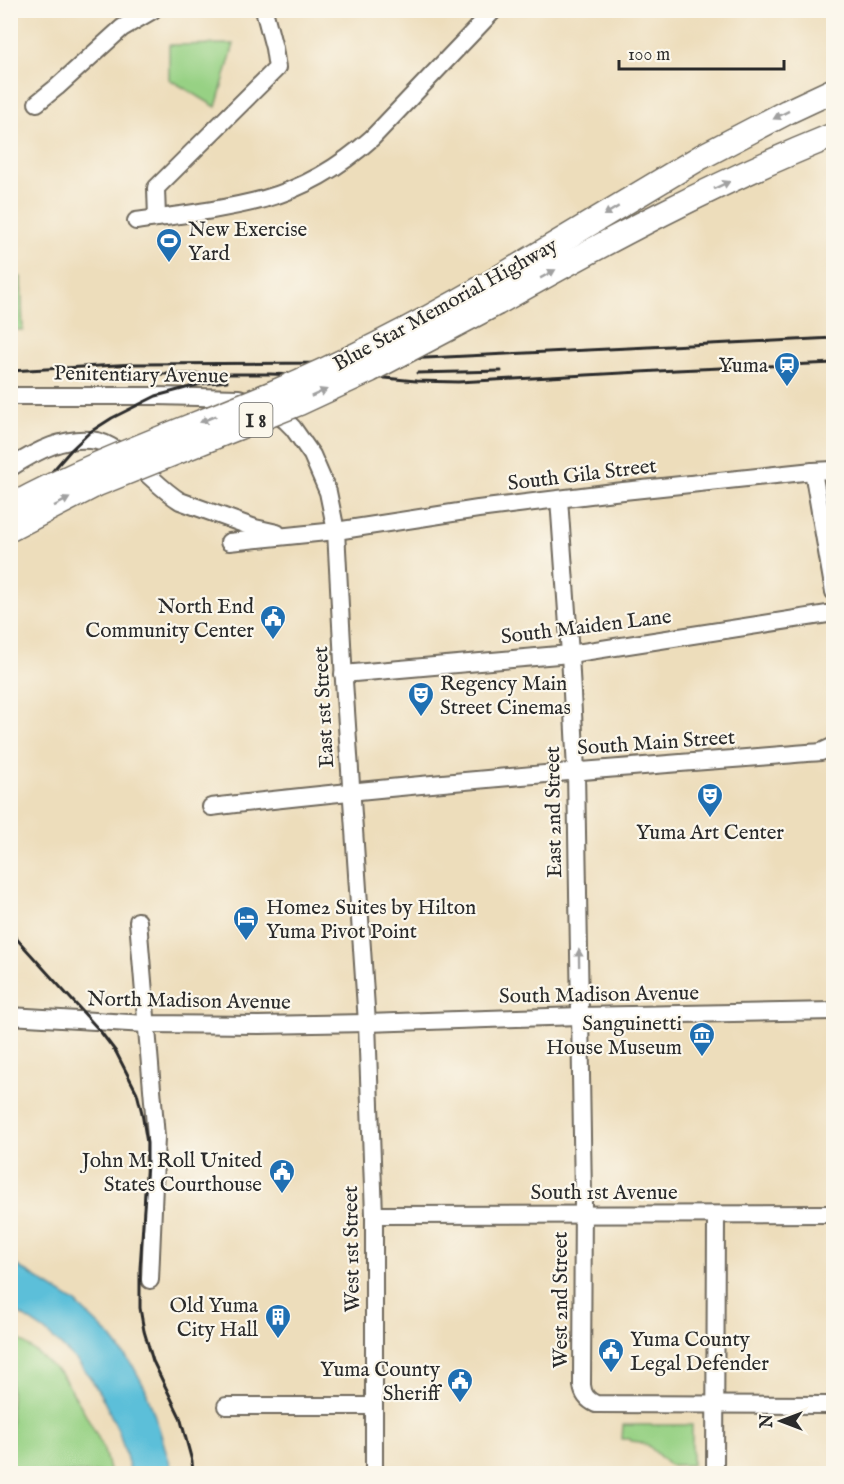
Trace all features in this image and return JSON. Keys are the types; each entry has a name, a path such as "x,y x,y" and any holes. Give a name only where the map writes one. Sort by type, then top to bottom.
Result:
{"highway":[{"name":"Blue Star Memorial Highway","path":"10,529 98,484 245,425 351,379 404,353 701,157 834,90"},
{"name":"Blue Star Memorial Highway","path":"10,507 77,473 312,376 605,242 693,198 834,135"}],"street":[{"path":"37,103 122,28 153,10"},
{"path":"157,218 156,188 278,68 264,10"},
{"path":"136,221 235,206 267,198 325,173 372,138 494,10"},
{"name":"Penitentiary Avenue","path":"10,396 239,398 269,408"},
{"name":"East 1st Street","path":"269,408 297,433 316,463 328,492 336,531 343,674 367,1023"},
{"path":"10,468 30,455 67,440 99,441 123,454 180,501 255,528 287,536"},
{"name":"South Gila Street","path":"229,542 336,531 625,490 834,470"},
{"path":"813,471 834,592"},
{"name":"East 2nd Street","path":"559,499 576,771 580,1016"},
{"name":"South Maiden Lane","path":"343,674 570,654 834,613"},
{"name":"South Main Street","path":"211,807 351,790 829,752"},
{"path":"138,921 156,1137 150,1280"},
{"name":"South Madison Avenue","path":"367,1023 834,1011"},
{"name":"North Madison Avenue","path":"10,1016 146,1024 367,1023"},
{"name":"West 2nd Street","path":"580,1016 583,1215 582,1385 585,1397 597,1404 715,1404"},
{"name":"West 1st Street","path":"367,1023 375,1215 375,1473"},
{"name":"South 1st Avenue","path":"375,1215 834,1214"},
{"path":"715,1473 716,1215"},
{"path":"715,1404 834,1405"},
{"path":"226,1406 375,1406"}],"green space":[{"path":"234,44 216,107 169,79 169,45"},
{"path":"21,277 23,330 11,330 11,278"},
{"path":"11,1333 62,1375 103,1447 110,1473 11,1473"},
{"path":"623,1425 692,1425 692,1465 669,1465 650,1447 630,1439 622,1439"}],"water":[{"path":"11,1262 75,1302 108,1334 133,1366 145,1388 172,1473 131,1473 119,1432 90,1377 76,1360 45,1331 11,1308"}],"waterway":[{"path":"10,15 12,10"}],"railway":[{"path":"10,371 135,364 325,363 834,338"},
{"path":"117,374 270,374 458,382 834,363"},
{"path":"417,373 501,371"},
{"path":"10,548 43,482 90,432 156,396 201,384 227,381"},
{"path":"10,930 100,1031 116,1052 137,1093 147,1143 140,1308 153,1361 180,1417 192,1461 193,1474"}],"place":[{"name":"New Exercise Yard","path":"169,264"},
{"name":"Yuma","path":"787,388"},
{"name":"North End Community Center","path":"273,641"},
{"name":"Regency Main Street Cinemas","path":"421,718"},
{"name":"Yuma Art Center","path":"710,819"},
{"name":"Home2 Suites by Hilton Yuma Pivot Point","path":"246,942"},
{"name":"Sanguinetti House Museum","path":"702,1058"},
{"name":"John M. Roll United States Courthouse","path":"282,1195"},
{"name":"Old Yuma City Hall","path":"278,1340"},
{"name":"Yuma County Legal Defender","path":"611,1374"},
{"name":"Yuma County Sheriff","path":"460,1404"}]}
